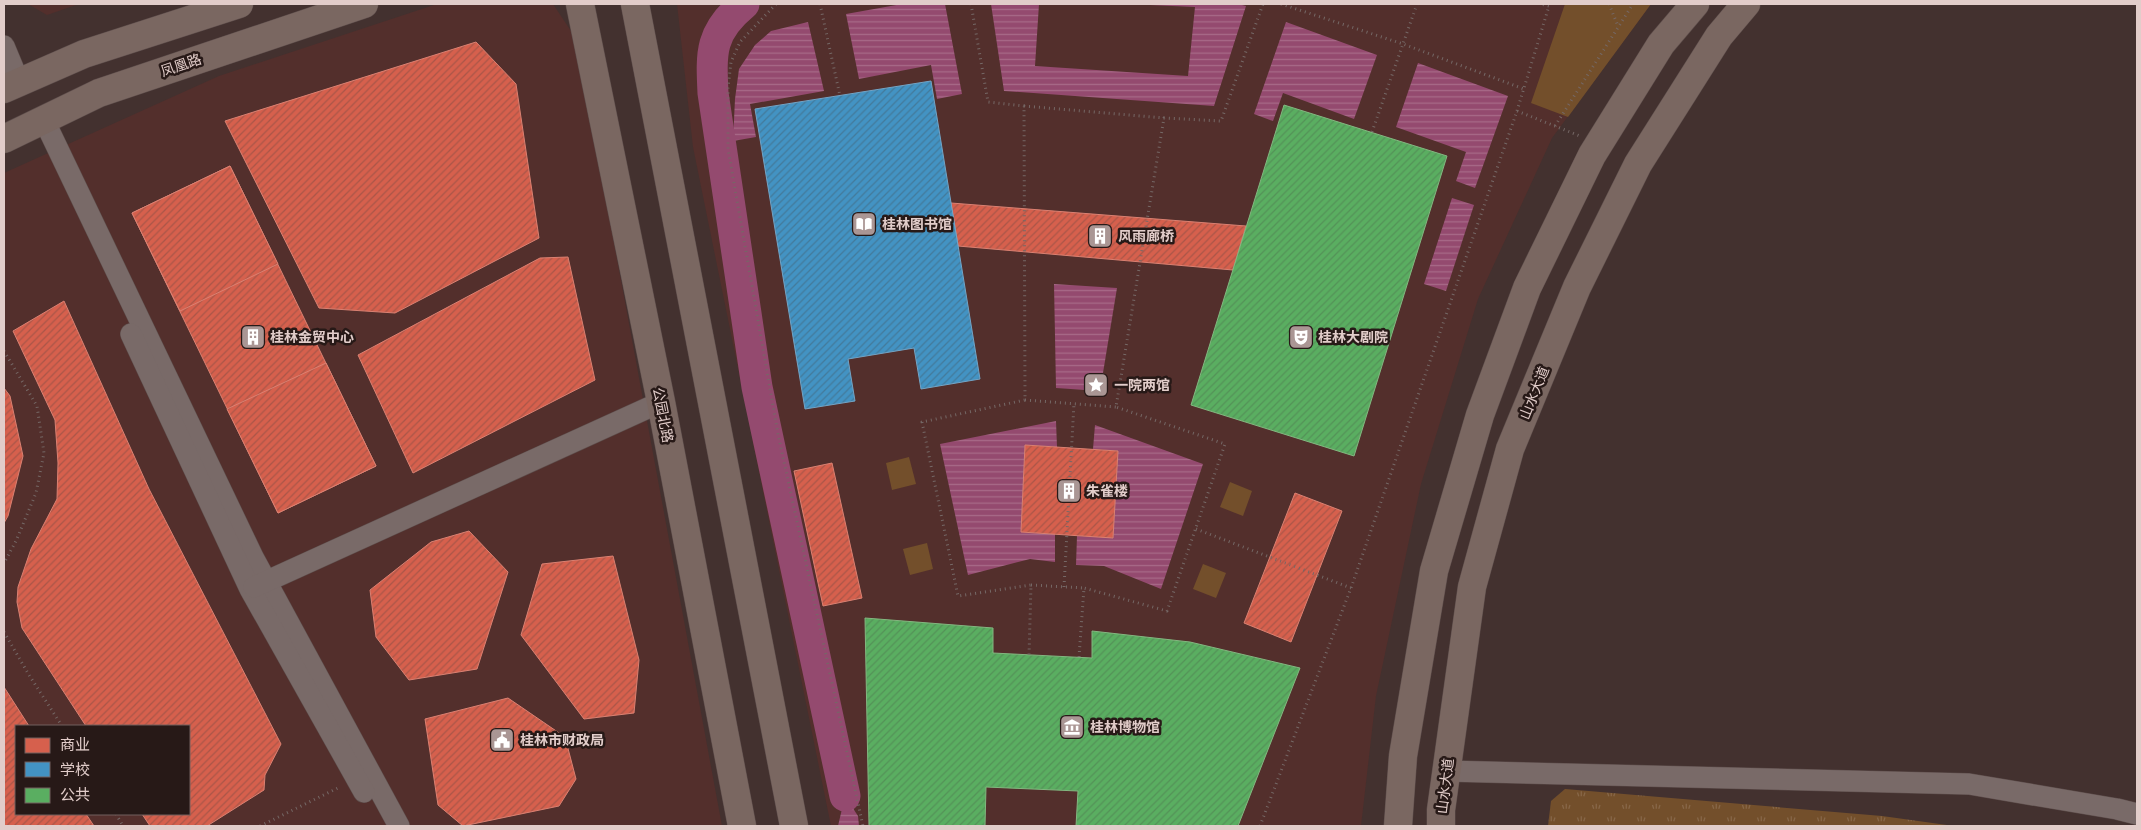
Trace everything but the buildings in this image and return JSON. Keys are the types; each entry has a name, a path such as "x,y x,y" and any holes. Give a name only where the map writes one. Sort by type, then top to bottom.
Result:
{"main road":[{"path":"11,86 84,54 239,4"},
{"name":"凤凰路","path":"4,139 100,93 364,4"},
{"path":"635,4 794,826"},
{"path":"645,58 648,4"},
{"name":"山水大道","path":"1441,826 1446,771 1472,587 1510,449 1577,287 1638,164 1720,36 1746,4"},
{"name":"公园北路","path":"578,9 662,407 742,826"},
{"path":"1398,826 1403,756 1434,571 1480,415 1527,288 1600,144 1661,44 1688,9"}],"street":[{"path":"4,46 11,86"},
{"path":"37,124 54,171 261,591 382,826"},
{"path":"261,591 662,407"},
{"path":"261,591 399,826"},
{"path":"1446,771 1970,784 2117,808 2137,814"}],"path":[{"path":"776,4 740,42 731,62 728,88 728,149 778,434 864,826"},
{"path":"820,4 840,96"},
{"path":"972,4 988,102 1221,122 1263,4"},
{"path":"1281,4 1403,44 1524,89"},
{"path":"1372,132 1417,4"},
{"path":"1260,826 1351,588 1517,111 1548,6 1541,4"},
{"path":"1609,4 1619,26"},
{"path":"1555,126 1633,4"},
{"path":"1024,106 1025,400"},
{"path":"1517,111 1600,144"},
{"path":"1116,407 1164,118"},
{"path":"4,351 36,406 44,453 36,493 16,541 4,563"},
{"path":"1025,400 1074,403 1116,407 1225,444 1167,611 1084,588 1031,585 958,596 922,422 1025,400"},
{"path":"1064,587 1074,403"},
{"path":"1196,529 1351,588"},
{"path":"1029,655 1031,585"},
{"path":"1079,657 1084,588"},
{"path":"4,632 28,675 61,725"},
{"path":"260,826 357,779"},
{"path":"117,815 123,826"}],"shaded area":[{"path":"28,4 79,4 47,15"},
{"path":"437,4 553,4 571,31 580,59 722,826 4,826 4,173 219,76"},
{"name":"一院两馆","path":"677,4 1651,4 1552,138 1478,299 1421,484 1376,696 1361,826 831,826 693,147"},
{"path":"902,4 945,4 962,94 937,99 931,65 859,79 846,14"},
{"path":"991,4 1039,4 1035,66 1188,76 1195,7 1150,4 1238,4 1246,6 1214,106 1004,91"},
{"path":"808,22 824,91 750,104 756,137 733,141 739,69 755,45 771,31"},
{"path":"1286,22 1377,55 1354,119 1283,93 1273,121 1254,114"},
{"path":"1418,63 1508,96 1475,188 1456,181 1466,152 1396,127"},
{"path":"1452,198 1474,205 1446,291 1424,284"},
{"path":"1054,284 1117,288 1100,391 1056,388"},
{"path":"1056,421 1057,447 1025,445 1021,532 1055,534 1055,562 1030,559 968,575 940,444"},
{"path":"1095,425 1203,464 1161,589 1104,566 1076,565 1077,536 1113,537 1118,451 1093,449"},
{"path":"845,796 858,816 859,826 838,826"}],"green space":[{"path":"1565,4 1651,4 1568,117 1531,103"},
{"path":"909,457 916,484 892,490 886,463"},
{"path":"1230,482 1252,491 1243,516 1220,507"},
{"path":"927,543 933,569 910,575 903,549"},
{"path":"1203,564 1226,573 1216,598 1193,589"},
{"path":"1565,789 1882,816 1954,826 1548,826 1551,801"}],"waterway":[{"path":"744,4 725,24 715,44 712,66 713,93 757,387 845,796"}],"place":[{"name":"桂林图书馆","path":"864,224"},
{"name":"风雨廊桥","path":"1100,236"},
{"name":"桂林金贸中心","path":"253,337"},
{"name":"桂林大剧院","path":"1301,337"},
{"name":"一院两馆","path":"1096,385"},
{"name":"朱雀楼","path":"1069,491"},
{"name":"桂林博物馆","path":"1072,727"},
{"name":"桂林市财政局","path":"502,740"}]}
